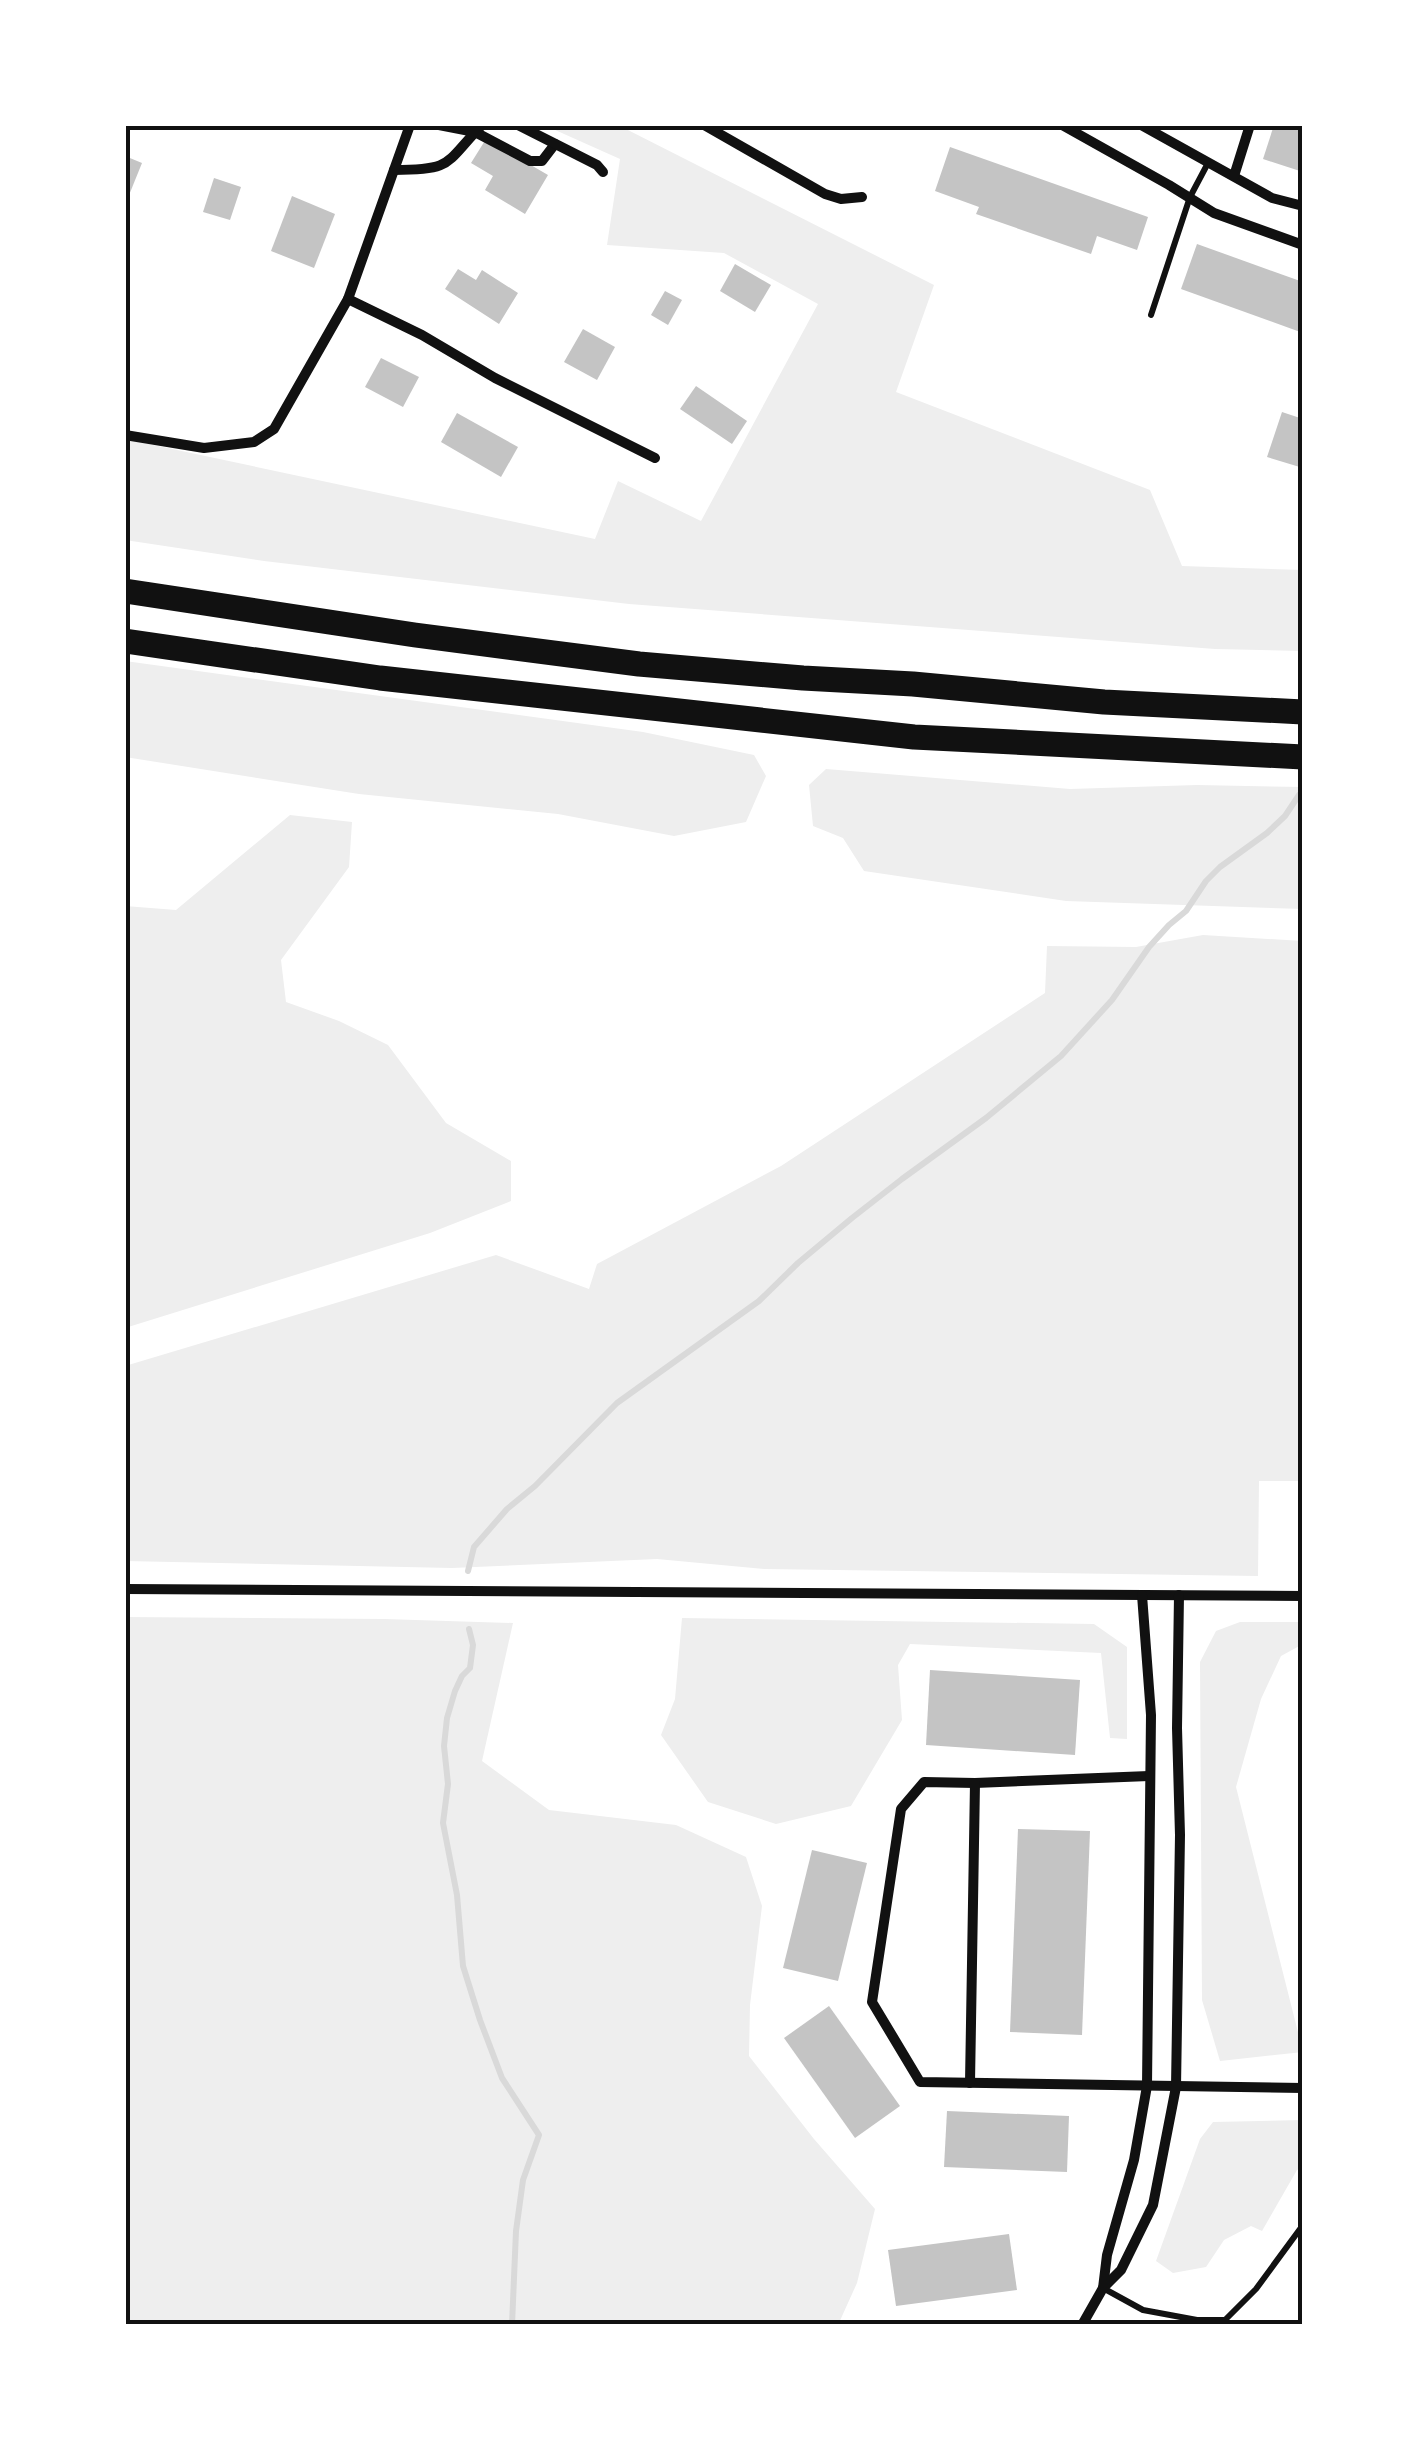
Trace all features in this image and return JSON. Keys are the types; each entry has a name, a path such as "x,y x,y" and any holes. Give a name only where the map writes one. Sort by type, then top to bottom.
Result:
{"highway":[{"path":"125,591 639,664 1104,702 1303,712"},
{"path":"125,641 380,678 914,736 1303,757"}],"street":[{"path":"125,435 204,448 254,442 274,430 348,299 410,125"},
{"path":"438,125 479,128 530,162 542,160 555,144"},
{"path":"518,125 604,172"},
{"path":"704,125 825,194 841,199 862,197"},
{"path":"1062,125 1214,213 1303,245"},
{"path":"1141,125 1272,198 1303,206"},
{"path":"1234,176 1250,125"},
{"path":"394,170 428,170 448,164 479,128"},
{"path":"348,299 655,458"},
{"path":"125,1589 1303,1596"},
{"path":"1103,2288 1106,2255 1134,2160 1147,2086 1151,1714 1142,1595"},
{"path":"1082,2325 1103,2288 1121,2270 1153,2204 1176,2087 1180,1595"},
{"path":"1150,1776 924,1782 901,1809 872,2002 920,2082 1303,2088"},
{"path":"970,2083 975,1783"}],"lane":[{"path":"1151,315 1190,198 1209,162"},
{"path":"1103,2288 1142,2310 1197,2320 1224,2320 1256,2290 1303,2225"},
{"path":"1148,2325 1153,2312"}],"shaded area":[{"path":"544,125 618,125 934,285 896,392 1150,490 1182,566 1303,570 1303,651 1215,649 629,604 264,561 125,540 125,439 595,539 618,481 701,521 818,304 724,253 607,245 620,159"},
{"path":"125,661 643,732 754,755 766,776 746,822 674,836 558,814 359,794 125,757"},
{"path":"826,769 1070,789 1303,787 1303,909 1066,901 864,871 843,838 813,826 809,785"},
{"path":"290,815 352,822 349,867 281,960 286,1002 339,1021 388,1045 446,1123 511,1161 511,1201 430,1233 125,1328 125,906 176,910"},
{"path":"1203,935 1303,941 1303,1481 1259,1481 1258,1576 764,1569 657,1559 452,1568 125,1561 125,1366 496,1255 589,1289 597,1264 781,1166 1045,993 1047,946 1136,947"},
{"path":"125,1617 513,1623 482,1761 549,1810 676,1825 746,1857 762,1906 750,2005 749,2056 875,2209 857,2283 838,2325 125,2325"},
{"path":"682,1618 1094,1624 1127,1647 1127,1739 1110,1738 1101,1653 910,1644 898,1665 902,1720 851,1806 776,1824 708,1802 661,1735 675,1699"},
{"path":"1240,1622 1303,1622 1303,1644 1281,1656 1261,1699 1236,1787 1303,2052 1220,2061 1202,2000 1200,1662 1216,1631"},
{"path":"1303,2120 1303,2167 1297,2170 1262,2231 1251,2226 1224,2240 1206,2267 1173,2273 1156,2261 1200,2139 1213,2122"}],"building":[{"path":"1274,125 1303,125 1303,172 1263,159"},
{"path":"486,139 548,175 525,214 485,190 493,176 471,163"},
{"path":"950,147 1148,217 1137,250 1097,236 1091,254 976,214 979,207 935,191"},
{"path":"125,156 142,163 125,205"},
{"path":"214,178 241,187 230,220 203,212"},
{"path":"292,196 335,214 314,268 271,251"},
{"path":"1197,244 1303,282 1303,333 1181,289"},
{"path":"735,264 771,285 755,312 720,291"},
{"path":"458,269 476,280 482,270 518,293 499,324 445,289"},
{"path":"665,291 682,300 668,325 651,315"},
{"path":"583,329 615,347 597,380 564,362"},
{"path":"381,358 419,377 403,407 365,387"},
{"path":"696,386 747,421 732,444 680,409"},
{"path":"1282,412 1303,419 1303,468 1267,457"},
{"path":"457,413 518,447 501,477 441,442"},
{"path":"930,1670 1080,1680 1075,1755 926,1745"},
{"path":"1018,1829 1090,1831 1082,2035 1010,2032"},
{"path":"812,1850 867,1863 838,1981 783,1968"},
{"path":"829,2006 900,2106 855,2138 784,2038"},
{"path":"947,2111 1069,2116 1067,2172 944,2167"},
{"path":"1009,2234 1017,2290 896,2306 888,2250"}],"waterway":[{"path":"468,1571 474,1547 507,1509 617,1403 759,1301 852,1218 986,1118 1061,1056 1112,1000 1149,947 1186,911 1206,881 1267,833 1299,795"},
{"path":"469,1629 473,1645 470,1668 455,1691 447,1718 444,1746 448,1784 443,1823 457,1895 463,1966 502,2078 539,2135 523,2180 516,2231 512,2325"}]}
